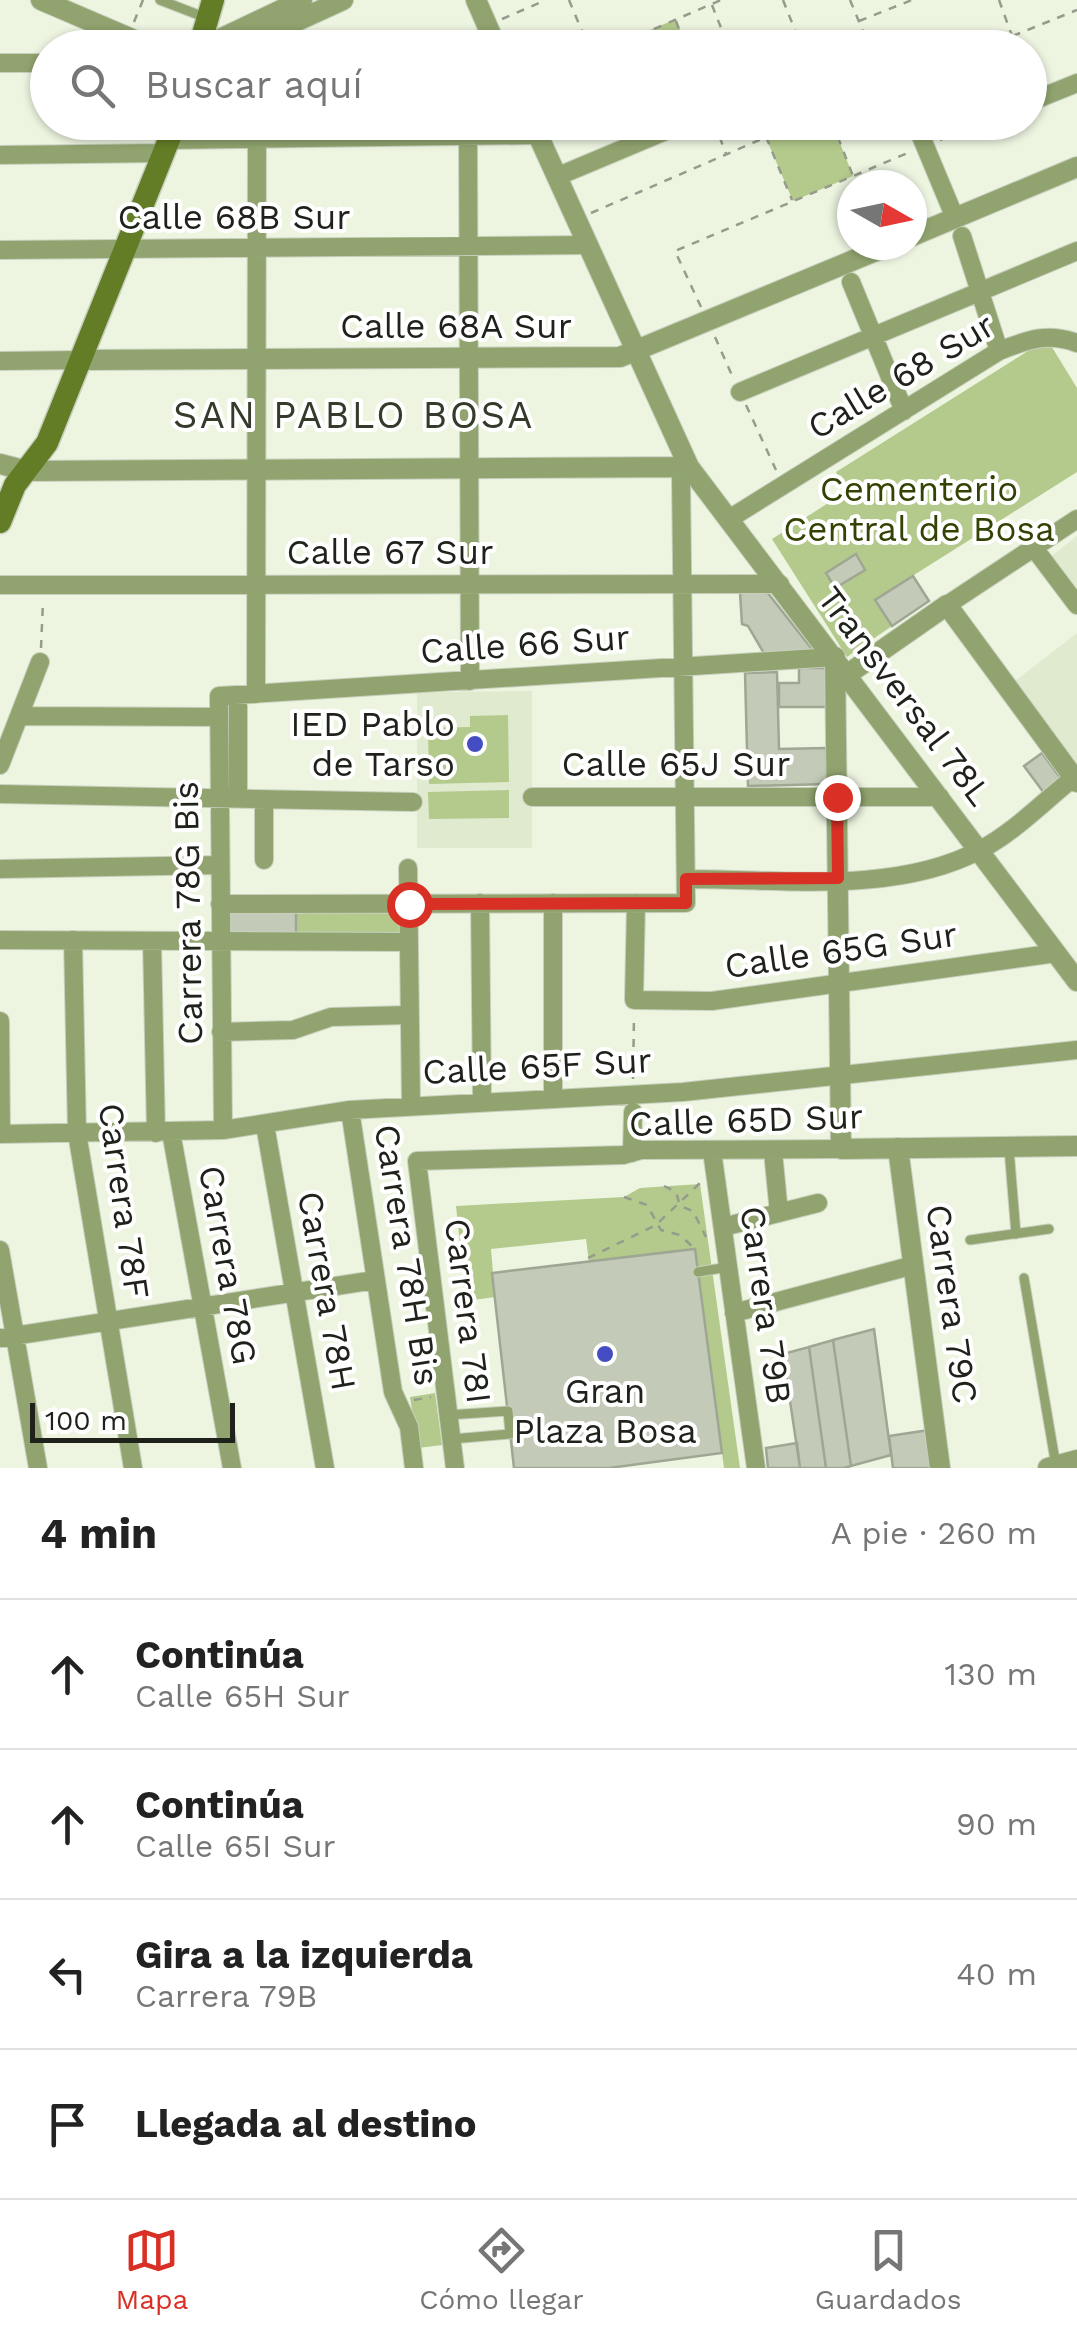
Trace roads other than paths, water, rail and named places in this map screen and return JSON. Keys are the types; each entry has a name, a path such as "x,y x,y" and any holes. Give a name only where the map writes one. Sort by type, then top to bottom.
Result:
{"main road":[{"path":"0,522 16,484 47,444 168,140"}],"street":[{"path":"41,0 110,30"},
{"path":"238,30 302,0"},
{"path":"277,30 343,0"},
{"path":"476,0 489,30"},
{"path":"0,64 30,63"},
{"path":"1047,95 1077,83"},
{"path":"0,156 150,140"},
{"path":"247,694 256,585 256,140"},
{"path":"468,140 470,680"},
{"name":"Transversal 78L","path":"539,140 689,467 1077,981"},
{"path":"556,177 644,140"},
{"path":"922,140 959,227 999,352"},
{"path":"927,233 959,227 1077,167"},
{"name":"Calle 68B Sur","path":"0,250 468,250 588,246"},
{"path":"740,392 1077,251"},
{"name":"Calle 68A Sur","path":"0,361 620,357 854,260"},
{"path":"851,282 904,411"},
{"name":"Calle 68 Sur","path":"730,519 999,352 1036,336 1069,340"},
{"path":"0,464 26,471 689,467"},
{"path":"220,904 686,903 680,479 689,467"},
{"path":"841,1149 837,797 842,666 946,605 1077,519"},
{"path":"1034,548 1077,605"},
{"name":"Calle 67 Sur","path":"0,585 780,584"},
{"path":"686,879 894,876 980,850 1076,778 946,605"},
{"path":"0,765 40,662"},
{"name":"Calle 66 Sur","path":"219,696 683,667 842,666"},
{"name":"Carrera 78G Bis","path":"238,798 247,694"},
{"name":"Carrera 78G Bis","path":"219,696 224,1130"},
{"path":"19,716 218,716"},
{"path":"0,794 218,795 264,800 413,802"},
{"name":"Calle 65J Sur","path":"532,797 940,797"},
{"path":"264,800 264,860"},
{"path":"0,870 219,865"},
{"path":"408,868 411,1105"},
{"path":"480,904 482,1100"},
{"path":"553,904 553,1097"},
{"name":"Calle 65G Sur","path":"636,904 634,1000 712,1001 1056,953"},
{"path":"0,940 409,942"},
{"name":"Carrera 78F","path":"73,940 76,1133 133,1468"},
{"name":"Carrera 78G","path":"152,941 164,1132 203,1308 232,1468"},
{"path":"222,1032 294,1030 331,1017 408,1015"},
{"path":"0,1021 0,1134"},
{"name":"Calle 65F Sur","path":"0,1134 224,1130 350,1110 482,1100 553,1097 633,1103 1077,1050"},
{"path":"632,1153 633,1103"},
{"name":"Carrera 78H Bis","path":"350,1110 395,1402 409,1427 414,1468"},
{"name":"Carrera 78H","path":"265,1125 325,1468"},
{"name":"Calle 65D Sur","path":"417,1161 712,1151 1077,1146"},
{"name":"Carrera 79C","path":"898,1148 940,1468"},
{"name":"Carrera 79B","path":"712,1151 714,1232 728,1267 756,1468"},
{"path":"773,1152 779,1212"},
{"name":"Carrera 78I","path":"417,1161 455,1468"},
{"path":"714,1232 818,1203"},
{"path":"0,1250 8,1337 38,1468"},
{"path":"734,1313 914,1266"},
{"path":"8,1337 375,1280"},
{"path":"1052,1467 1077,1460"}],"lane":[{"path":"160,0 210,9"},
{"path":"1008,1146 1016,1234"},
{"path":"970,1240 1049,1229"},
{"path":"698,1272 728,1267"},
{"path":"1024,1278 1052,1467"},
{"path":"448,1415 508,1411 510,1434 452,1439"}],"place":[{"name":"IED Pablo de Tarso","path":"475,744"},
{"name":"Gran Plaza Bosa","path":"605,1354"}],"district":[{"name":"SAN PABLO BOSA","path":"354,415"}],"park label":[{"name":"Cementerio Central de Bosa","path":"919,509"}]}
